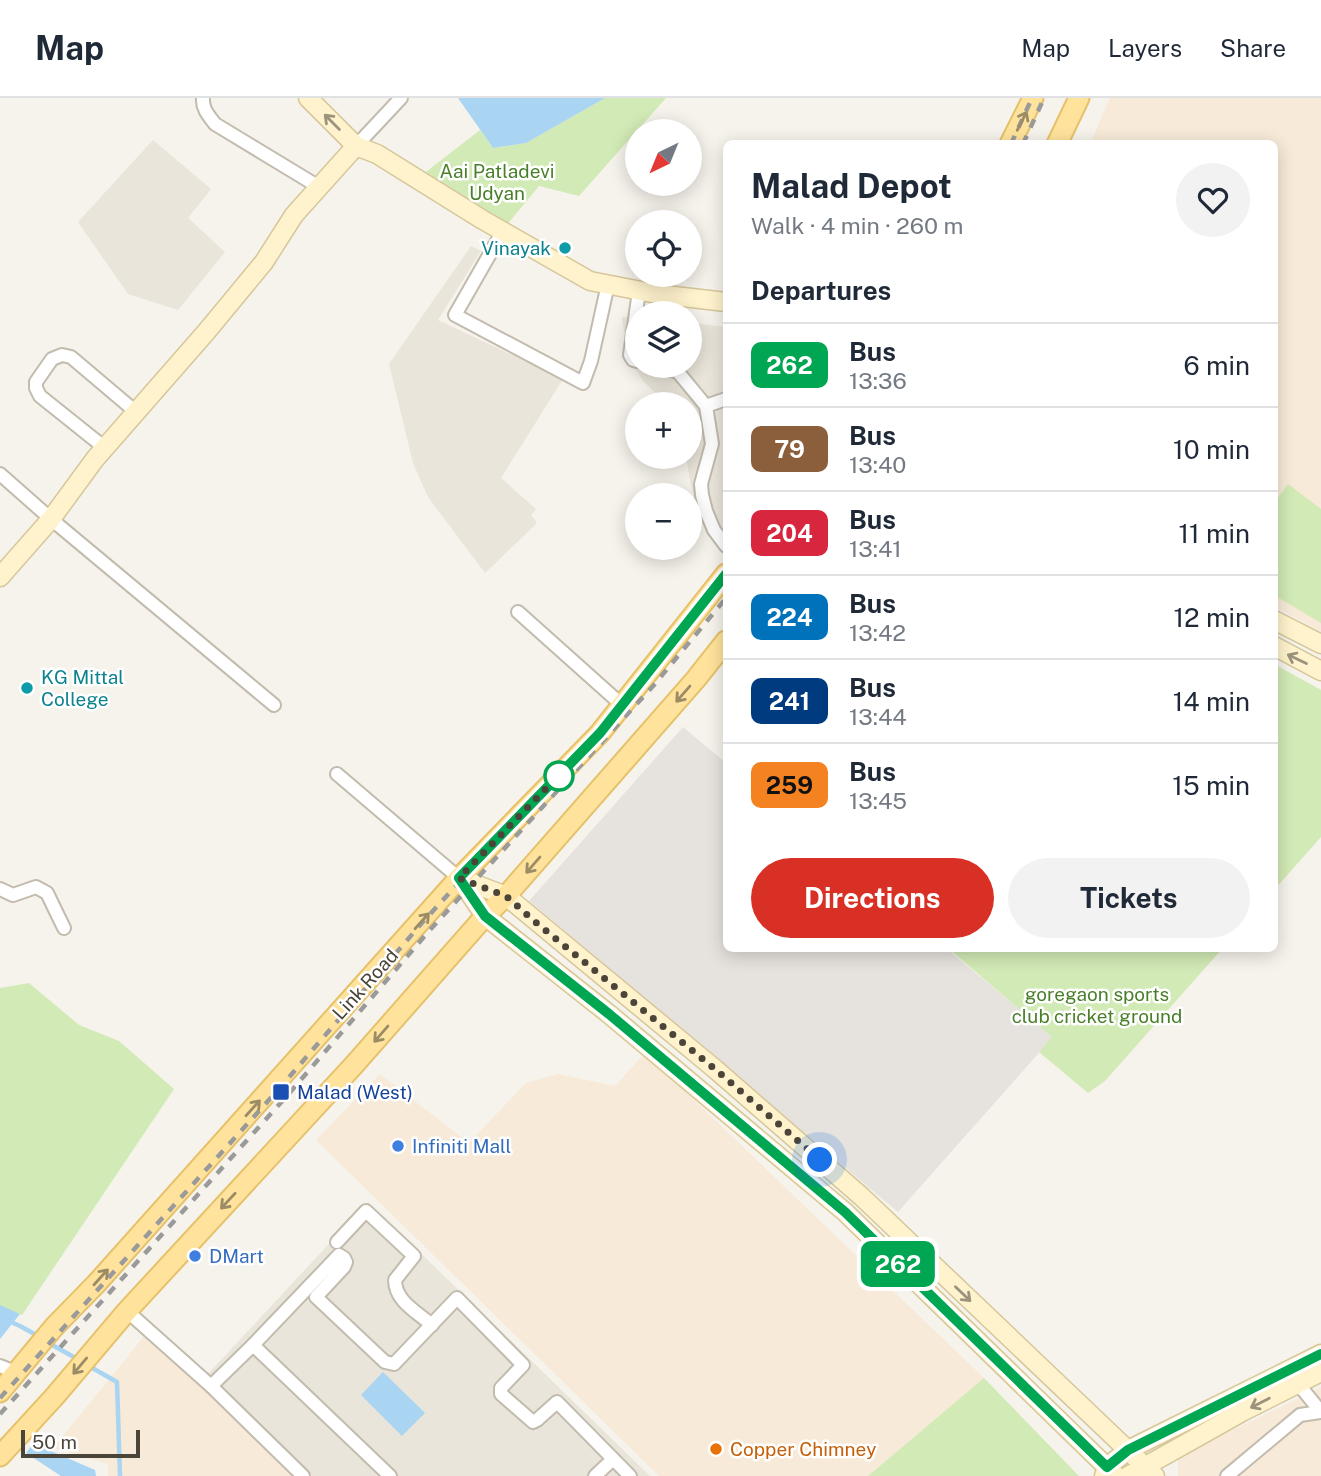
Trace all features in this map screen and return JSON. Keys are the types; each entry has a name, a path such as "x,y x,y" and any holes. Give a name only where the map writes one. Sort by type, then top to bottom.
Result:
{"main road":[{"path":"1012,140 1033,98"},
{"path":"1059,140 1079,98"},
{"name":"Link Road","path":"0,1392 7,1369 29,1356 459,878 600,733 723,578"},
{"path":"0,1456 127,1311 506,896 696,679 723,644"}],"street":[{"path":"203,98 206,113 215,124 319,187"},
{"path":"308,98 356,146 377,154 483,220 590,281 723,307"},
{"path":"0,577 51,519 104,448 264,262 294,215 401,98"},
{"path":"503,231 455,315 583,383 608,284"},
{"path":"638,301 639,291"},
{"path":"104,448 40,396 36,382 52,359 62,355 71,356 136,412"},
{"path":"683,378 706,406 712,444 701,484 702,495 714,530 723,543"},
{"path":"706,406 723,400"},
{"path":"0,474 274,705"},
{"path":"518,612 622,705"},
{"path":"1278,622 1321,644"},
{"path":"1278,648 1321,671"},
{"path":"337,774 459,878 485,916 609,1014 845,1212 1109,1473 1128,1450 1293,1377 1321,1372"},
{"path":"459,878 506,896 715,1069 862,1197 1150,1471"},
{"path":"0,889 13,895 36,887 47,893 64,928"},
{"path":"698,1089 715,1069"},
{"path":"845,1212 862,1197"},
{"path":"337,1242 366,1211 414,1256 395,1280 395,1289 401,1299 432,1325"},
{"path":"211,1386 339,1255 346,1262 344,1267 316,1297 386,1362 394,1364 457,1298 523,1365 501,1388 501,1394 533,1422 557,1402 630,1476"},
{"path":"127,1311 211,1386 303,1476"},
{"path":"967,1331 983,1313"},
{"path":"253,1345 390,1476"},
{"path":"1128,1476 1150,1471 1242,1412 1321,1354"},
{"path":"1293,1377 1321,1412"},
{"path":"1227,1476 1300,1415 1321,1412"},
{"path":"595,1476 613,1459"}],"shaded area":[{"path":"1110,98 1321,98 1321,632 1278,608 1278,140 1092,140"},
{"path":"153,140 211,189 188,218 225,252 178,310 128,294 78,222"},
{"path":"471,246 481,251 438,320 563,379 501,478 536,509 531,515 537,523 485,573 428,497 413,463 389,364"},
{"path":"622,317 625,317 625,340"},
{"path":"702,324 723,327 723,538 710,534 702,519 702,483 690,483 688,469 702,469 702,392 654,392 641,378 702,378"},
{"path":"683,727 723,760 723,952 951,952 1053,1037 898,1212 529,901"},
{"path":"645,1053 984,1378 868,1476 659,1476 316,1140 380,1074 469,1143 526,1083 558,1074 615,1086"},
{"path":"368,1202 650,1476 312,1476 207,1375"},
{"path":"146,1334 294,1476 108,1476 108,1464 53,1448"},
{"path":"1321,1387 1321,1476 1178,1476 1178,1457"}],"green space":[{"name":"Aai Patladevi Udyan","path":"605,98 666,98 647,119 625,119 625,144 579,196 539,186 506,226 422,175 480,130 493,148 526,143"},
{"path":"1288,484 1321,509 1321,623 1278,597 1278,498"},
{"path":"1278,666 1321,690 1321,837 1278,885"},
{"name":"goregaon sports club cricket ground","path":"953,952 1219,952 1105,1081 1088,1093 1039,1052 1052,1037"},
{"path":"29,983 79,1025 119,1041 174,1089 22,1315 0,1306 0,988"},
{"path":"984,1378 1079,1476 868,1476"}],"water":[{"path":"458,98 605,98 526,143 493,148"},
{"path":"0,1305 20,1314 0,1339"},
{"path":"383,1372 425,1413 402,1436 361,1395"},
{"path":"37,1439 51,1451 95,1470 96,1476 61,1476 26,1453"}],"waterway":[{"path":"0,1317 40,1337"},
{"path":"47,1342 79,1360"},
{"path":"87,1365 117,1382 120,1476"}],"railway":[{"path":"1013,140 1032,98"},
{"path":"1025,140 1044,98"},
{"path":"0,1398 278,1090 421,924 646,678 723,584"},
{"path":"0,1414 286,1097 429,931 654,685 723,602"}],"bus line":[{"name":"262","path":"723,578 600,733 459,878 485,916 609,1014 845,1212 1107,1467 1128,1450 1321,1354"}],"place":[{"name":"Vinayak","path":"565,248"},
{"name":"KG Mittal College","path":"27,688"},
{"name":"Malad (West)","path":"281,1092"},
{"name":"Infiniti Mall","path":"398,1146"},
{"name":"DMart","path":"195,1256"},
{"name":"Copper Chimney","path":"716,1449"}],"route":[{"path":"559,776 565,769 459,878 506,896 820,1160"}]}
